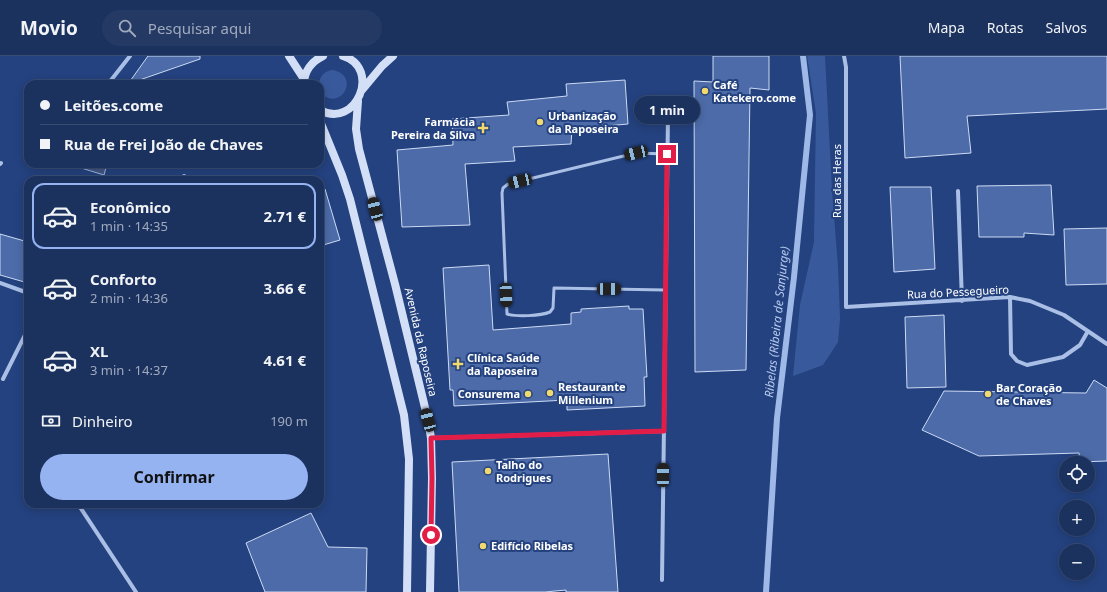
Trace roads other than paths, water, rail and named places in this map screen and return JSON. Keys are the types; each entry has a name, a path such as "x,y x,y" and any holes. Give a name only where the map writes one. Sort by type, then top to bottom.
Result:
{"main road":[{"path":"289,56 303,80"},
{"path":"304,80 307,69 322,56"},
{"name":"Avenida da Raposeira","path":"347,56 360,71 363,80 362,90 358,101 356,129 359,149 396,284 431,438 432,478 430,592"},
{"path":"362,90 382,66 393,56"},
{"path":"324,111 332,114 342,112 351,108 358,101"},
{"path":"324,131 350,199 404,415 409,459 407,592"}],"street":[{"path":"111,80 130,56"},
{"name":"Rua das Heras","path":"844,56 846,67 846,307"},
{"path":"662,580 668,115"},
{"path":"958,191 962,300"},
{"path":"0,283 24,292"},
{"path":"1010,297 1011,354 1017,361 1027,365 1063,357 1080,345 1088,331"},
{"name":"Rua do Pessegueiro","path":"846,307 1010,297 1030,301 1064,315 1107,344"},
{"path":"3,379 24,337"},
{"path":"431,438 664,431"},
{"path":"81,508 136,592"}],"lane":[{"path":"665,290 554,288 553,308 550,312 545,314 512,316 507,314 502,193 503,188 508,184 618,157 636,153 667,154"}],"waterway":[{"name":"Ribelas (Ribeira de Sanjurge)","path":"766,592 777,418 794,277 810,115 803,56"}],"place":[{"name":"Café Katekero.come","path":"705,91"},
{"name":"Urbanização da Raposeira","path":"540,122"},
{"name":"Farmácia Pereira da Silva","path":"483,128"},
{"name":"Clínica Saúde da Raposeira","path":"458,364"},
{"name":"Restaurante Millenium","path":"550,393"},
{"name":"Consurema","path":"528,394"},
{"name":"Bar Coração de Chaves","path":"988,394"},
{"name":"Talho do Rodrigues","path":"488,471"},
{"name":"Edifício Ribelas","path":"483,546"}]}
